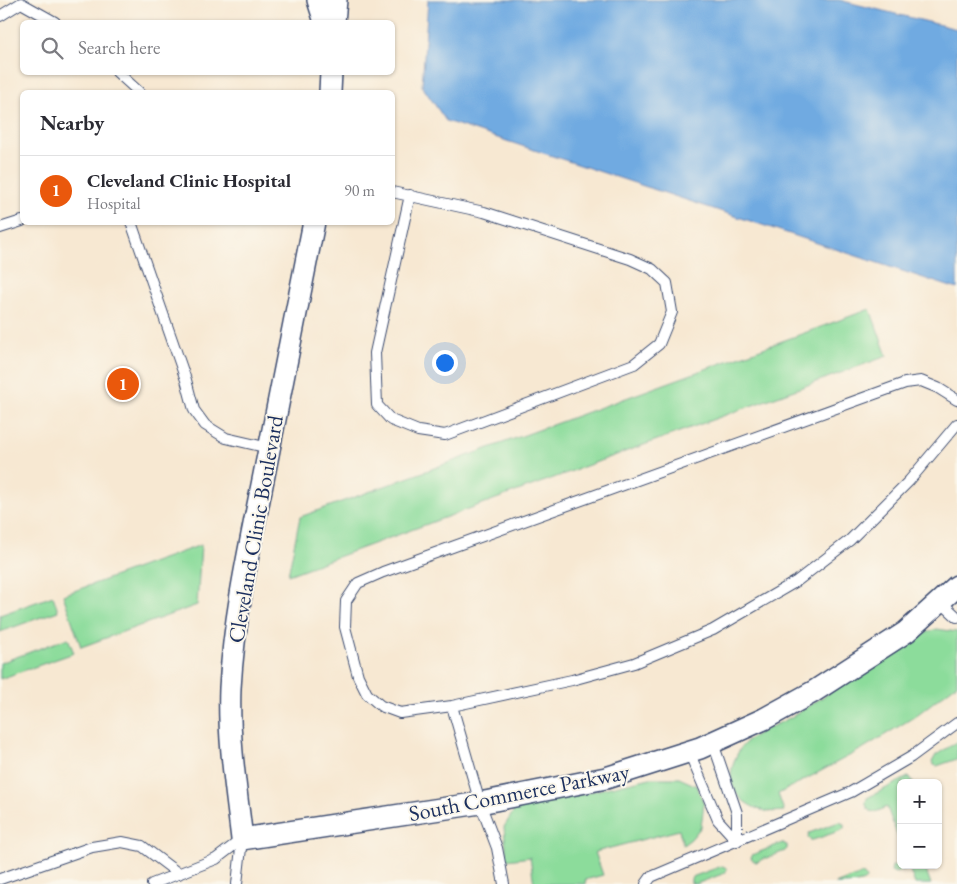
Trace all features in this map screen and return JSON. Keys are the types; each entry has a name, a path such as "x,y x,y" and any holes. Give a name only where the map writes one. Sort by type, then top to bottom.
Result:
{"street":[{"path":"318,0 324,20"},
{"path":"334,20 336,0"},
{"path":"330,90 331,75"},
{"name":"Cleveland Clinic Boulevard","path":"242,839 231,737 230,690 234,648 240,599 313,225"},
{"name":"South Commerce Parkway","path":"242,839 480,803 606,778 689,752 764,719 813,692 906,632 957,586"}],"lane":[{"path":"0,16 22,3 52,20"},
{"path":"120,75 137,90"},
{"path":"395,193 484,212 630,259 652,269 667,283 672,312 658,344 634,364 445,435 418,431 391,420 377,405 375,353 410,196"},
{"path":"0,228 20,222"},
{"path":"132,225 186,380 194,410 205,425 226,438 269,448"},
{"path":"957,400 938,388 921,381 905,383 383,572 358,583 346,601 344,627 358,676 367,694 381,706 400,714 452,706 572,680 634,663 713,630 797,581 850,540 909,481 957,424"},
{"path":"941,602 957,617"},
{"path":"452,706 480,803 497,848 504,884"},
{"path":"646,884 651,877 851,792 911,758 957,723"},
{"path":"713,742 737,813 737,841"},
{"path":"689,752 718,820 737,841"},
{"path":"152,884 216,859 242,839"},
{"path":"237,884 242,839"},
{"path":"0,879 92,847 122,842 142,846 179,874"}],"green space":[{"path":"870,309 887,356 288,575 300,517"},
{"path":"201,545 197,605 81,647 63,595"},
{"path":"53,596 58,611 0,632 0,615"},
{"path":"937,629 957,632 957,684 914,717 862,749 778,794 784,811 773,812 759,809 745,802 740,797 734,788 731,775 734,760 749,739 793,716 912,640"},
{"path":"68,638 74,653 0,679 0,663"},
{"path":"957,742 957,759 937,766 934,765 932,762 936,755"},
{"path":"650,778 679,778 697,786 704,804 701,827 683,845 679,830 595,852 603,875 585,880 586,884 534,884 530,857 507,860 504,827 515,809"},
{"path":"897,783 897,835 887,807 873,812 867,807 867,798"},
{"path":"839,822 844,824 842,830 813,840 808,838 809,833"},
{"path":"782,843 787,845 785,851 756,862 751,859 752,855"},
{"path":"897,864 897,869 906,869 895,873 891,871 892,866"},
{"path":"722,866 727,869 725,873 696,884 691,883 692,877"},
{"path":"909,869 925,869 931,884 915,884"},
{"path":"861,874 866,879 864,881 835,884"}],"water":[{"path":"428,0 839,0 957,29 957,289 446,121 422,86"}],"place":[{"name":"Cleveland Clinic Hospital","path":"123,384"}]}
